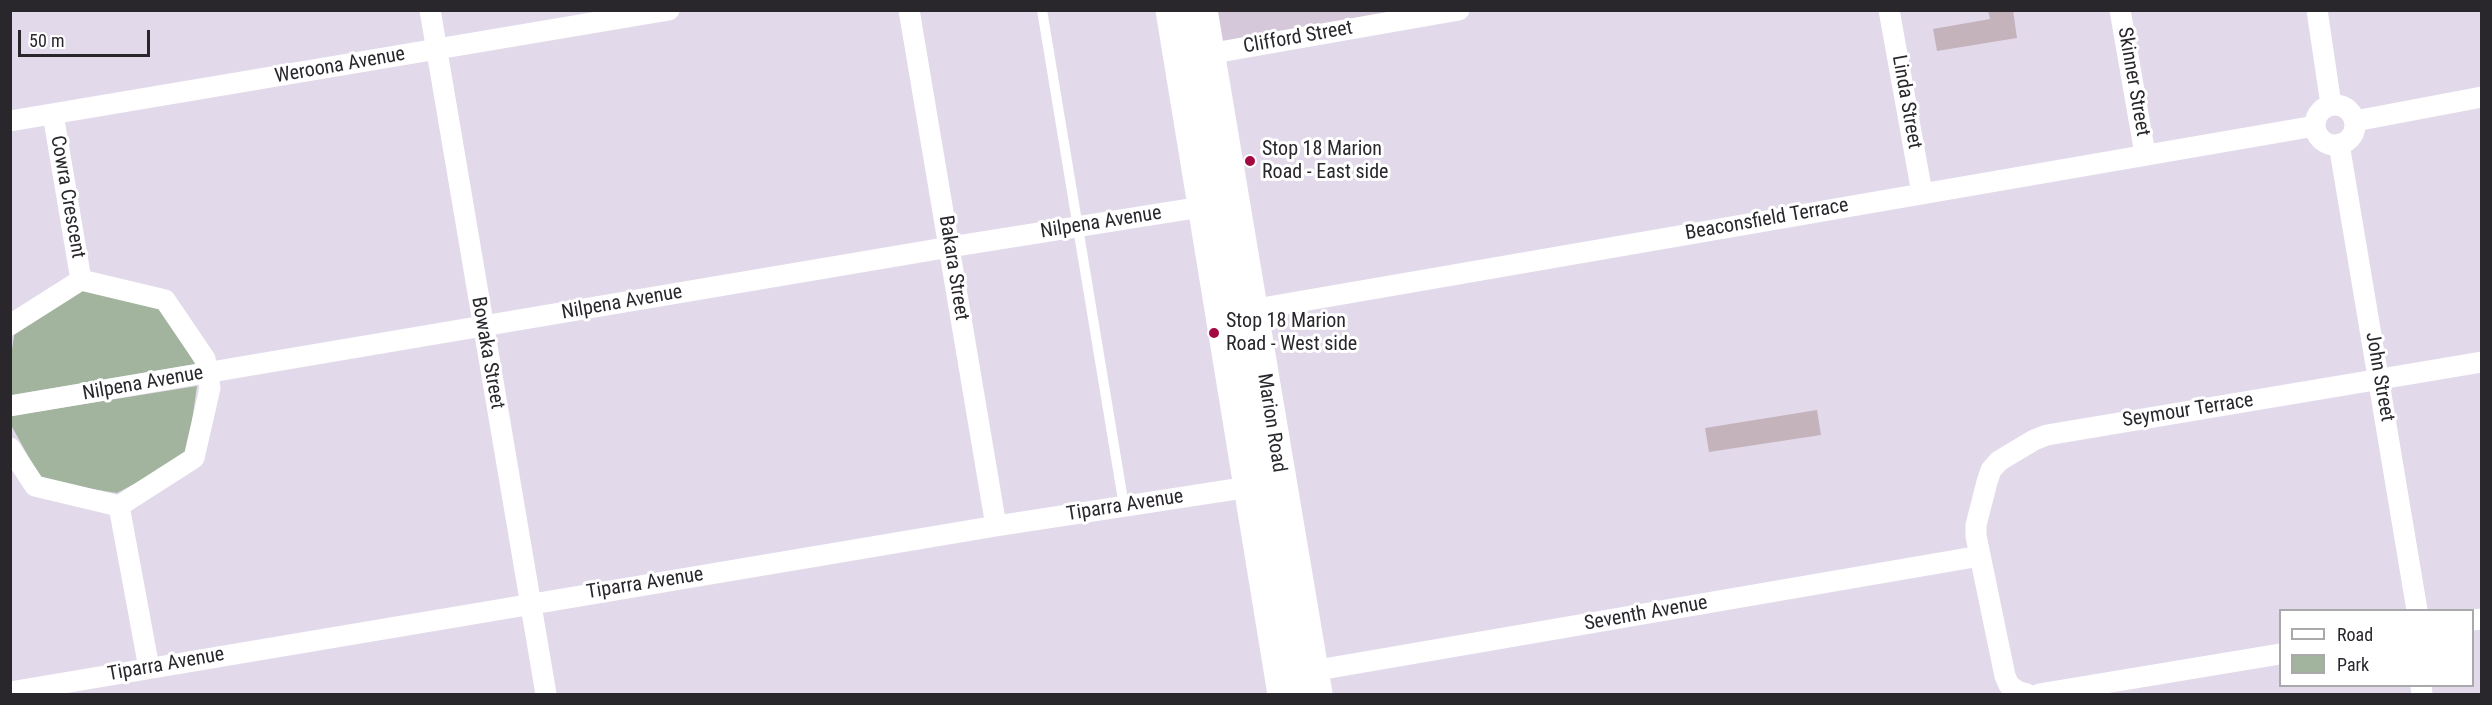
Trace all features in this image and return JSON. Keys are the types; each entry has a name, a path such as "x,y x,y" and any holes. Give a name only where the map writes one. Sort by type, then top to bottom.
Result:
{"main road":[{"name":"Marion Road","path":"1200,10 1208,54 1218,205"},
{"name":"Marion Road","path":"1173,20 1218,205 1265,484 1314,683"},
{"path":"1173,20 1196,50 1208,54"},
{"name":"Marion Road","path":"1265,484 1284,694"}],"street":[{"name":"Bowaka Street","path":"430,10 546,694"},
{"name":"Weroona Avenue","path":"10,121 669,10"},
{"name":"Bakara Street","path":"909,10 996,526"},
{"name":"Clifford Street","path":"1208,54 1459,10"},
{"name":"Linda Street","path":"1889,10 1922,192"},
{"name":"Skinner Street","path":"2120,10 2145,154"},
{"path":"2317,10 2331,105"},
{"path":"2355,121 2481,97"},
{"path":"2331,105 2347,108 2355,121 2350,138 2338,144 2323,140 2315,126 2318,113 2331,105"},
{"name":"Cowra Crescent","path":"53,114 81,280"},
{"name":"Beaconsfield Terrace","path":"1236,312 2315,126"},
{"name":"John Street","path":"2338,144 2417,609"},
{"name":"Nilpena Avenue","path":"10,406 950,247 1218,205"},
{"name":"Cowra Crescent","path":"10,325 81,280 165,300 205,359 210,388 194,458 119,506"},
{"name":"Seymour Terrace","path":"2027,694 2009,685 2005,676 1980,556 1976,525 1991,470 2000,461 2034,440 2065,431 2481,362"},
{"path":"10,448 35,486 119,506 149,668"},
{"name":"Tiparra Avenue","path":"10,692 531,603 1265,484"},
{"name":"Seventh Avenue","path":"1314,683 1980,556"},
{"path":"2039,694 2279,654"}],"lane":[{"path":"1042,10 1124,506"}],"shaded area":[{"path":"1388,10 1390,18 1207,45 1201,11"}],"green space":[{"path":"81,289 162,304 195,364 11,395 11,356 15,330"},
{"path":"197,386 187,456 117,493 42,481 11,425 10,416"}],"building":[{"path":"1988,10 2013,10 2017,38 1937,51 1933,29 1990,19"},
{"path":"1817,410 1821,435 1709,452 1705,428"}],"place":[{"name":"Stop 18 Marion Road - East side","path":"1250,161"},
{"name":"Stop 18 Marion Road - West side","path":"1214,333"}]}
